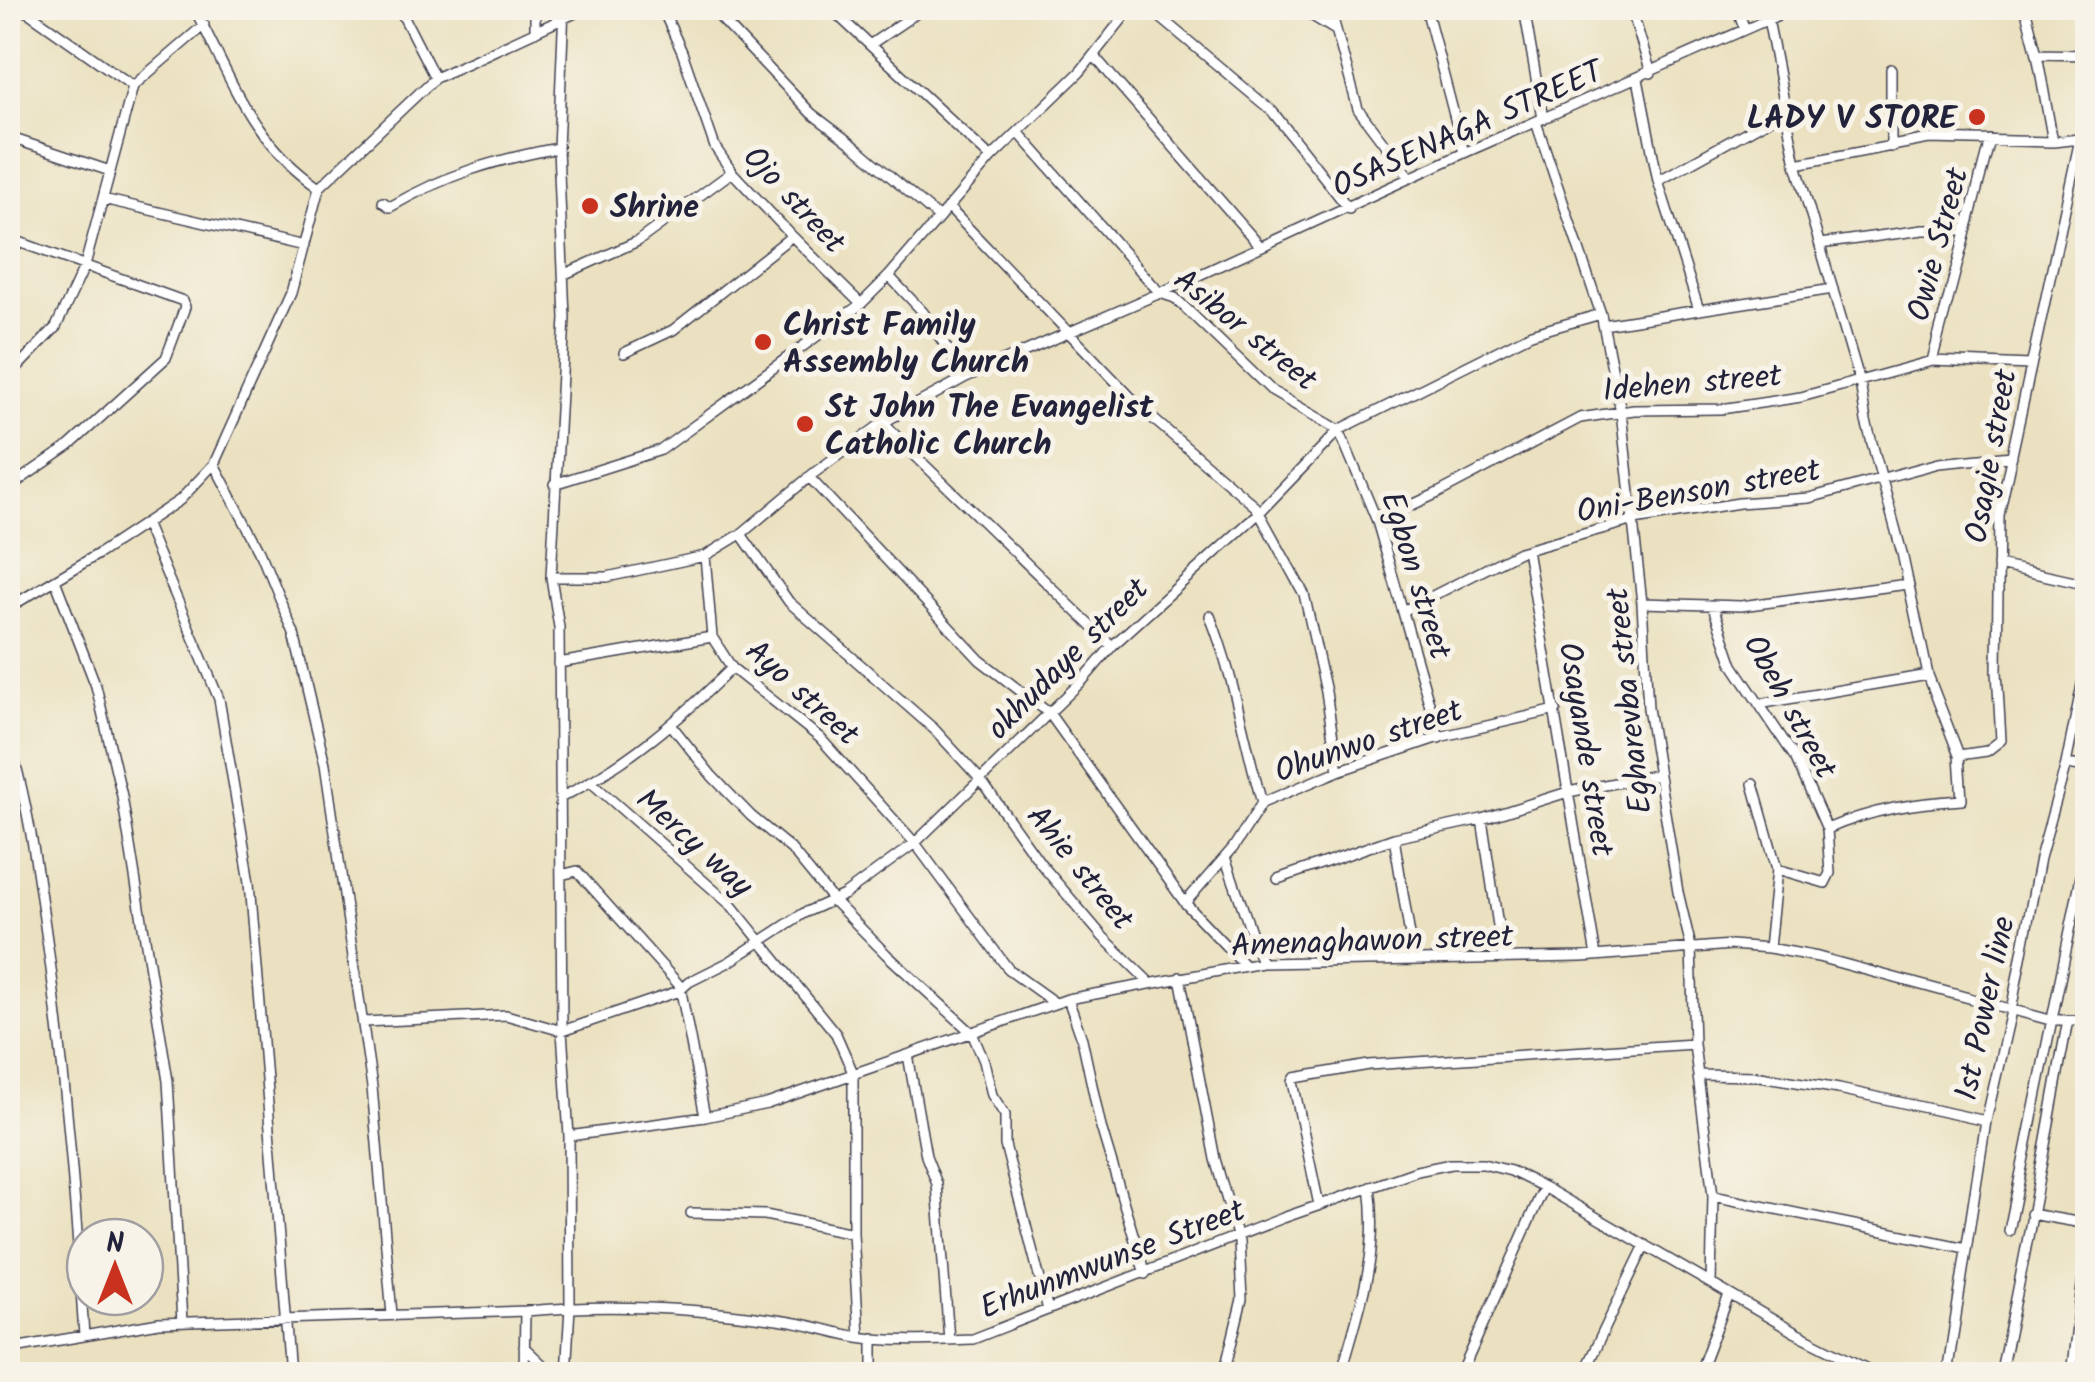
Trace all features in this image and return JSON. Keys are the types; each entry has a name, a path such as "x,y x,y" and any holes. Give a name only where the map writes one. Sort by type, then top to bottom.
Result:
{"street":[{"path":"22,8 134,86"},
{"path":"194,8 250,120 290,169 320,188"},
{"path":"400,8 434,78"},
{"path":"535,8 535,32"},
{"path":"8,608 180,500 214,464 291,293 320,188 434,78 535,32 564,12 586,8"},
{"name":"Ojo street","path":"662,8 682,52 714,148 792,236 861,304"},
{"path":"710,8 811,114 858,148 938,217"},
{"path":"830,8 991,158"},
{"path":"871,44 924,8"},
{"path":"554,484 661,450 861,304 991,158 1094,56 1131,8"},
{"path":"1148,8 1272,111 1348,209"},
{"path":"1299,8 1336,30"},
{"path":"1330,8 1358,109 1410,178"},
{"path":"1426,8 1464,153"},
{"name":"Egharevba street","path":"1524,8 1539,121 1602,320 1621,412 1642,604 1648,708 1691,947 1694,1044 1713,1196 1711,1284"},
{"path":"1631,8 1651,73"},
{"path":"1736,8 1744,27"},
{"name":"OSASENAGA STREET","path":"884,422 966,377 1794,8"},
{"path":"2024,8 2053,142"},
{"path":"524,1347 543,1364 565,1374 570,1307 569,1136 562,1031 559,627 552,576 565,274 558,148 564,12"},
{"path":"1768,18 1796,164 1860,382 1928,675 1959,756"},
{"path":"8,376 56,327 85,265 134,86 204,25"},
{"path":"2037,54 2088,56"},
{"path":"1094,56 1260,246"},
{"path":"1891,69 1891,148"},
{"path":"1638,79 1658,180 1699,310"},
{"path":"1658,180 1786,110"},
{"name":"Asibor street","path":"1018,132 1160,293 1175,298 1273,392 1339,430"},
{"path":"8,137 110,170"},
{"path":"1796,164 1930,140 2084,139"},
{"name":"Osagie street","path":"1959,756 1987,751 2000,740 2000,515 2084,139"},
{"name":"Owie Street","path":"1932,361 1990,140"},
{"path":"383,202 390,207 443,178 496,159 558,148"},
{"path":"565,274 638,241 732,172"},
{"path":"103,198 304,246"},
{"path":"948,207 1144,411 1251,500 1304,594 1323,677 1338,771"},
{"path":"1820,244 1922,230 1964,230"},
{"path":"624,354 673,330 792,236"},
{"path":"8,238 183,301 185,307 166,358 69,446 8,488"},
{"path":"889,276 923,312 966,377"},
{"name":"okhudaye street","path":"562,1031 679,992 689,982 804,913 844,895 916,843 1112,646 1258,514 1339,430 1531,334 1602,320 1834,290"},
{"name":"Idehen street","path":"1377,521 1580,418 1621,412 1721,409 1801,397 1932,361 2031,365"},
{"path":"552,576 607,576 704,556 741,534 884,422 1112,646"},
{"name":"Egbon street","path":"1339,430 1377,521 1439,738"},
{"name":"Oni-Benson street","path":"1405,610 1527,550 1634,520 1739,502 1809,498 1939,464 2012,456"},
{"path":"214,464 260,551 294,634 325,764 372,1087 392,1315"},
{"path":"810,477 980,660 1049,712 1185,904 1244,966"},
{"path":"145,523 219,699 250,882 290,1374"},
{"name":"Ahie street","path":"741,534 789,602 935,730 980,779 1041,864 1103,937 1149,982"},
{"name":"Osayande street","path":"1527,550 1596,956"},
{"name":"Ayo street","path":"704,556 712,637 732,668 820,738 916,843 1009,970 1056,1003"},
{"path":"1998,565 2088,585"},
{"path":"55,580 96,686 122,796 168,1081 182,1322"},
{"path":"1642,604 1713,607 1908,584"},
{"name":"Obeh street","path":"1713,607 1733,665 1796,759 1828,829 1830,873 1825,883 1777,870"},
{"path":"1210,616 1227,658 1239,722 1262,803"},
{"path":"559,664 712,637"},
{"name":"1st Power line","path":"1947,1374 1986,1120 2040,858 2066,764 2088,656"},
{"path":"560,798 592,782 672,726 732,668"},
{"path":"1759,704 1928,675"},
{"name":"Ohunwo street","path":"1185,904 1225,858 1262,803 1338,771 1439,738 1556,710"},
{"path":"2074,722 2088,719"},
{"path":"672,726 712,776 791,850 832,899 972,1033 992,1096 1006,1115 1006,1145 1048,1310"},
{"path":"8,737 33,838 53,981 75,1186 84,1336"},
{"name":"Obeh street","path":"1828,829 1861,814 1901,804 1962,800 1959,756"},
{"path":"2066,764 2088,767"},
{"path":"1278,879 1394,838 1482,819 1568,792 1658,776"},
{"name":"Mercy way","path":"592,782 732,906 763,940 815,1012 836,1034 854,1075"},
{"path":"1753,784 1777,870 1769,948"},
{"path":"1482,819 1504,958"},
{"path":"1394,838 1414,960"},
{"path":"2009,1231 2088,842"},
{"path":"1225,858 1262,964"},
{"path":"561,875 577,871 680,986 704,1117"},
{"name":"Amenaghawon street","path":"569,1136 767,1104 1068,998 1262,964 1596,956 1691,947 1769,948 1818,957 2050,1020 2088,1020"},
{"path":"1180,977 1214,1159 1238,1236 1242,1299 1224,1374"},
{"path":"1068,998 1082,1039 1100,1127 1146,1274"},
{"path":"364,1022 506,1015 562,1031"},
{"path":"2000,1374 2025,1264 2068,1020"},
{"path":"1318,1206 1295,1078 1369,1065 1694,1044"},
{"path":"908,1055 926,1156 937,1184 948,1340"},
{"path":"854,1075 853,1233 859,1337"},
{"path":"1698,1076 1780,1079 1986,1120"},
{"name":"Erhunmwunse Street","path":"8,1349 159,1323 570,1307 689,1309 788,1321 859,1337 973,1339 1370,1187 1451,1164 1483,1164 1511,1171 1544,1188 1877,1374"},
{"path":"1341,1374 1370,1263 1375,1228 1370,1187"},
{"path":"1461,1374 1544,1188"},
{"path":"1713,1196 1966,1248"},
{"path":"690,1213 764,1216 853,1233"},
{"path":"2031,1214 2088,1224"},
{"path":"2071,1374 2088,1238"},
{"path":"1583,1374 1645,1245"},
{"path":"1699,1374 1729,1294"},
{"path":"524,1374 525,1311"},
{"path":"873,1338 873,1374"}],"place":[{"name":"LADY V STORE","path":"1977,117"},
{"name":"Shrine","path":"590,206"},
{"name":"Christ Family Assembly Church","path":"763,342"},
{"name":"St John The Evangelist Catholic Church","path":"805,424"}]}
